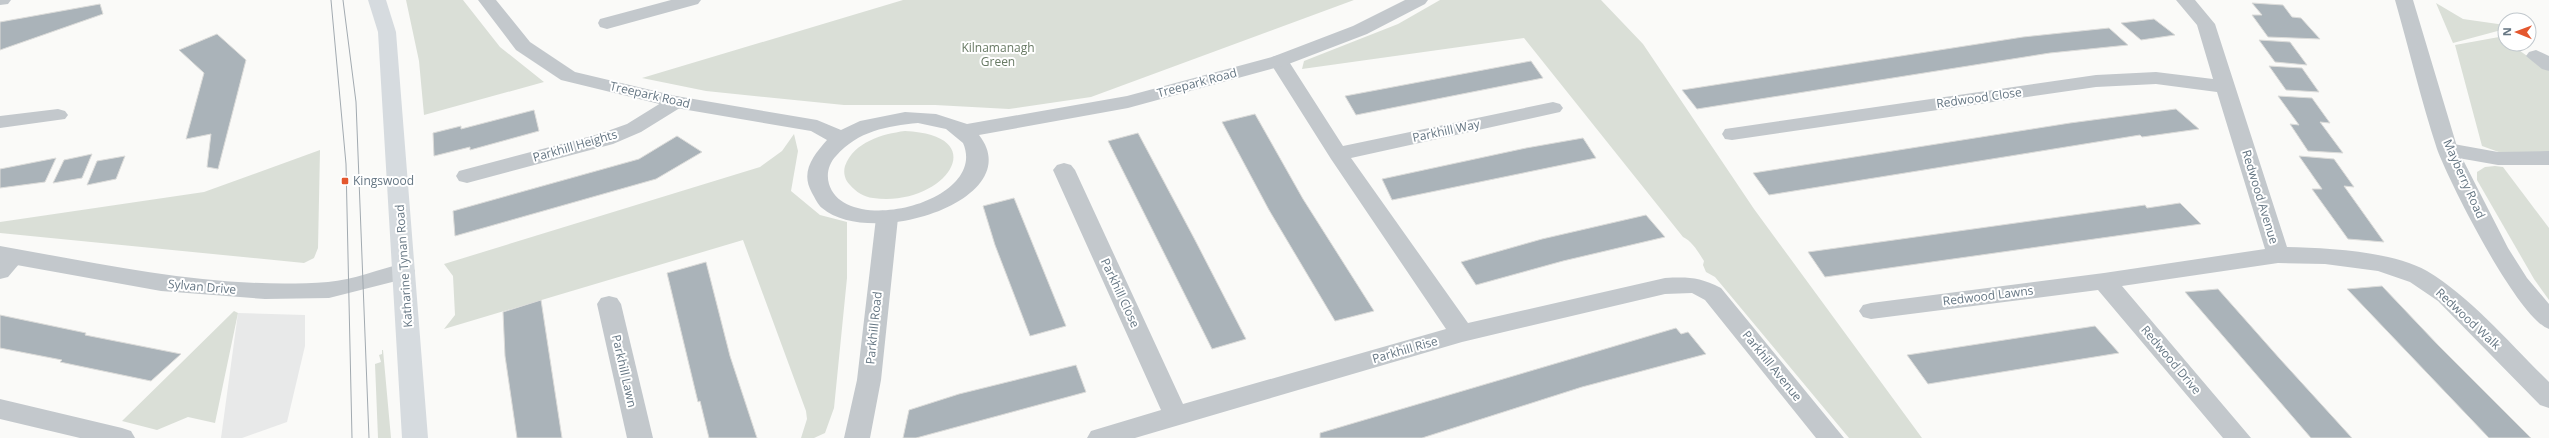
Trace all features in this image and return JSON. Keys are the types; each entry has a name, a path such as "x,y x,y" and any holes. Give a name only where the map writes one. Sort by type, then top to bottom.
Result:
{"main road":[{"name":"Katharine Tynan Road","path":"377,0 387,32 414,438"}],"street":[{"name":"Treepark Road","path":"487,0 523,46 568,76 676,102 817,126 841,139"},
{"path":"607,23 692,0"},
{"name":"Treepark Road","path":"964,131 1128,102 1279,61 1360,30 1419,0"},
{"name":"Redwood Avenue","path":"2104,282 2278,255 2227,87 2206,24 2185,0"},
{"name":"Mayberry Road","path":"2404,0 2448,150 2498,249 2519,284 2549,320"},
{"path":"1279,61 1338,154 1462,334"},
{"name":"Redwood Close","path":"1732,134 2096,81 2156,78 2227,87"},
{"name":"Parkhill Heights","path":"467,176 606,139 634,128 676,102"},
{"name":"Parkhill Way","path":"1338,154 1553,108"},
{"path":"0,122 58,115"},
{"path":"902,118 939,120 964,131 974,143 978,156 975,171 968,182 958,193 933,208 911,215 887,218 864,217 847,212 831,203 821,191 817,180 819,166 832,147 841,139 871,124 902,118"},
{"path":"2448,150 2485,158 2512,161 2549,158"},
{"name":"Parkhill Close","path":"1064,170 1176,416"},
{"name":"Parkhill Road","path":"857,438 869,380 887,218"},
{"name":"Redwood Walk","path":"2278,255 2325,256 2380,263 2418,276 2446,295 2549,398"},
{"name":"Sylvan Drive","path":"5,261 161,283 270,291 329,290 404,271"},
{"name":"Redwood Lawns","path":"1872,311 2104,282"},
{"name":"Redwood Drive","path":"2104,282 2238,438"},
{"name":"Parkhill Rise","path":"1100,438 1462,334 1665,286 1695,285 1713,294"},
{"name":"Parkhill Avenue","path":"1713,294 1831,438"},
{"name":"Parkhill Lawn","path":"609,304 640,438"},
{"path":"0,410 122,438"}],"shaded area":[{"path":"238,313 305,315 305,346 287,422 242,438 221,438"}],"green space":[{"path":"406,0 463,0 500,47 544,82 424,115 419,61"},
{"name":"Kilnamanagh Green","path":"903,0 1354,0 1091,97 1009,109 935,105 844,105 706,91 642,78"},
{"path":"1440,0 1601,0 1643,44 1754,209 1922,438 1849,438 1715,277 1706,272 1703,265 1704,261 1695,248 1683,237 1524,38 1302,69 1304,61 1398,24"},
{"path":"2436,3 2463,19 2497,24 2497,31 2453,43"},
{"path":"2497,37 2497,52 2522,52 2549,71 2549,152 2507,155 2482,146 2455,45"},
{"path":"905,131 933,135 948,145 954,157 950,170 938,182 921,192 898,198 873,198 860,194 850,185 845,176 845,166 849,158 862,145 878,137"},
{"path":"794,134 798,151 791,191 820,215 847,222 847,278 834,408 825,433 814,438 801,438 807,419 806,411 743,240 444,329 455,315 453,276 444,264 760,167 782,151"},
{"path":"320,150 318,248 314,258 304,263 0,233 0,222 204,192"},
{"path":"2485,167 2503,167 2549,228 2549,300 2534,279 2477,180 2477,172"},
{"path":"234,311 238,313 215,423 188,417 157,430 122,421"},
{"path":"382,350 391,438 378,438 375,364 381,362 379,355 382,354"}],"building":[{"path":"2252,3 2283,5 2292,17 2301,18 2320,39 2268,37 2252,15 2262,15"},
{"path":"100,4 103,14 0,50 0,22"},
{"path":"2154,19 2175,35 2141,40 2121,23"},
{"path":"2109,28 2128,45 2050,53 1697,109 1682,90 2023,37"},
{"path":"217,34 246,60 218,169 207,167 211,134 186,139 204,73 179,50"},
{"path":"2259,40 2290,42 2307,65 2275,62"},
{"path":"1531,61 1543,78 1356,115 1345,96"},
{"path":"2269,66 2302,68 2319,92 2286,90"},
{"path":"2278,96 2312,98 2330,123 2320,122 2343,153 2308,151 2290,124 2299,125"},
{"path":"2176,109 2199,129 2142,137 2140,135 1769,195 1753,173 2070,123"},
{"path":"534,110 539,131 470,150 470,147 434,156 433,133 461,126 461,129"},
{"path":"1255,114 1303,199 1374,311 1335,321 1269,210 1222,122"},
{"path":"1138,133 1246,339 1212,349 1108,141"},
{"path":"677,136 702,152 656,179 455,236 453,211 639,159"},
{"path":"1583,138 1596,158 1392,200 1382,179 1526,148"},
{"path":"92,154 82,178 53,183 64,160"},
{"path":"125,156 116,179 87,185 97,161"},
{"path":"2299,156 2334,159 2354,187 2344,186 2384,242 2348,239 2312,189 2322,189"},
{"path":"56,158 45,182 0,188 0,169"},
{"path":"1014,198 1066,326 1030,336 995,245 983,206"},
{"path":"2180,203 2201,224 1825,277 1808,252 2145,205 2147,208"},
{"path":"1646,215 1665,237 1563,261 1476,285 1461,262 1542,239"},
{"path":"706,262 730,356 757,438 709,438 700,401 698,402 667,273"},
{"path":"2382,286 2438,345 2531,438 2489,438 2347,289"},
{"path":"2218,289 2352,438 2311,438 2185,292"},
{"path":"541,300 562,438 517,438 505,356 503,312"},
{"path":"0,315 86,333 85,335 181,354 151,381 60,362 62,360 0,348"},
{"path":"2095,326 2119,353 1928,384 1907,355"},
{"path":"1676,328 1681,334 1688,332 1706,354 1582,387 1422,438 1320,438 1320,433"},
{"path":"1076,365 1086,392 916,438 903,438 909,410 959,394"}],"tram line":[{"path":"331,0 346,164 352,438"},
{"path":"343,0 356,102 369,438"}],"place":[{"name":"Kingswood","path":"345,181"}]}
